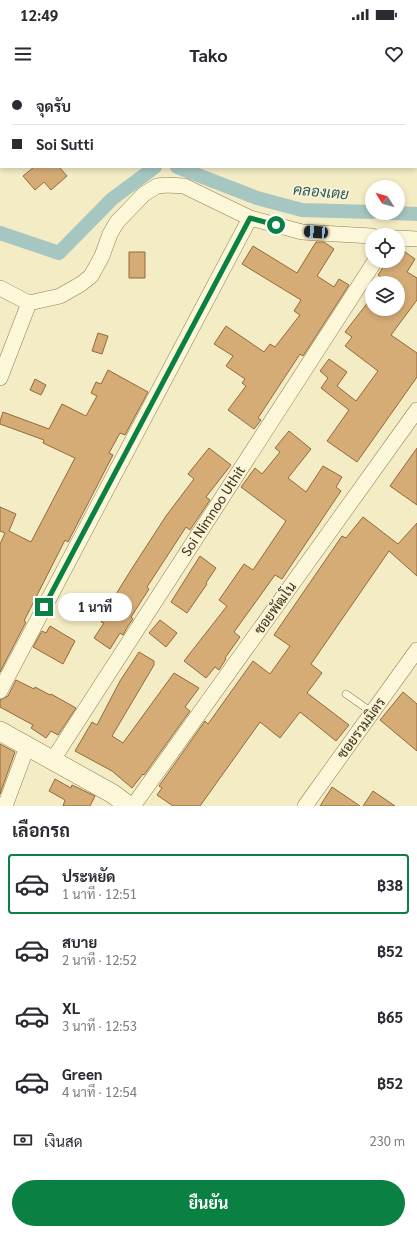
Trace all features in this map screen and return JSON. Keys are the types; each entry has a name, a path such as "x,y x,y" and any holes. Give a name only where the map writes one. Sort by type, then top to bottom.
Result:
{"street":[{"path":"0,288 30,303 60,296 81,284 91,276 102,256 110,234 117,222 144,194 157,186 167,184 184,186 250,218 302,232 365,236"},
{"path":"0,691 250,218"},
{"path":"405,238 417,239"},
{"name":"Soi Nimnoo Uthit","path":"52,761 370,268"},
{"path":"0,378 30,303"},
{"name":"ซอยพัฒโน","path":"133,806 417,410"},
{"name":"ซอยรวมมิตร","path":"305,806 417,650"},
{"path":"0,731 52,761 110,800 129,806"},
{"path":"5,806 27,746"}],"lane":[{"path":"346,694 373,713"}],"building":[{"path":"33,168 60,168 67,176 51,190 44,182 35,190 23,176"},
{"path":"316,242 324,242 334,249 317,276 334,287 339,279 349,285 303,356 300,354 258,418 261,420 254,429 228,410 246,386 242,383 245,379 226,366 233,356 214,344 226,326 264,352 270,344 275,347 300,315 294,311 301,300 242,264 253,246 297,273"},
{"path":"129,252 145,252 145,278 129,278"},
{"path":"405,252 415,259 407,272 417,278 417,300 391,335 417,353 417,377 357,462 327,441 349,410 321,388 328,378 320,371 329,359 347,372 337,386 356,401 378,371 345,346 352,337 345,332 365,306 365,316 405,316 405,276 378,275 382,268 405,268"},
{"path":"98,333 108,336 102,354 92,351"},
{"path":"108,370 148,392 125,435 120,433 109,453 113,455 68,542 65,540 24,621 26,622 0,672 0,544 5,533 0,531 0,507 16,514 9,531 31,542 75,458 43,443 44,440 0,424 3,412 49,429 62,404 86,416 97,396 91,393 96,382 101,384"},
{"path":"35,379 46,385 41,395 30,390"},
{"path":"289,431 311,449 288,478 306,492 323,466 342,477 336,487 341,491 282,579 275,575 234,632 240,637 225,658 226,659 219,670 215,667 206,678 184,661 227,606 219,600 244,564 253,570 286,521 241,487 255,468 262,474 280,452 275,448"},
{"path":"209,448 231,465 206,497 210,500 190,530 186,527 147,587 149,589 131,617 133,619 123,635 120,633 110,649 94,638 104,623 101,622 114,600 113,599 166,516 194,479 188,474"},
{"path":"417,448 417,505 390,486"},
{"path":"363,517 398,544 417,523 417,576 389,551 311,664 322,673 307,693 349,725 336,741 300,712 280,738 260,722 200,806 173,806 157,795 162,788 159,786 205,721 208,724 253,661 270,674 290,646 274,635 342,536 346,538"},
{"path":"200,556 216,568 187,613 171,602"},
{"path":"160,620 177,633 166,647 149,633"},
{"path":"50,626 75,641 63,664 33,647 42,631 46,633"},
{"path":"139,652 154,661 154,665 112,736 123,743 174,673 199,688 185,707 190,711 144,775 143,774 132,788 112,771 75,751 92,722 97,725 120,681"},
{"path":"16,680 34,689 35,687 50,695 51,694 76,708 58,735 51,731 46,738 31,728 33,725 0,707 0,700 8,696"},
{"path":"403,692 417,704 417,751 380,720"},
{"path":"0,744 15,752 0,794"},
{"path":"55,779 71,788 72,785 95,796 90,806 63,806 65,800 49,791"},
{"path":"332,787 360,806 320,806"},
{"path":"373,791 395,806 363,806"}],"waterway":[{"name":"คลองเตย","path":"0,233 59,253 112,199 154,168"},
{"name":"คลองเตย","path":"180,168 257,198 302,210 365,212"},
{"name":"คลองเตย","path":"405,214 417,214"}],"route":[{"path":"44,607 250,218 276,225"}]}
